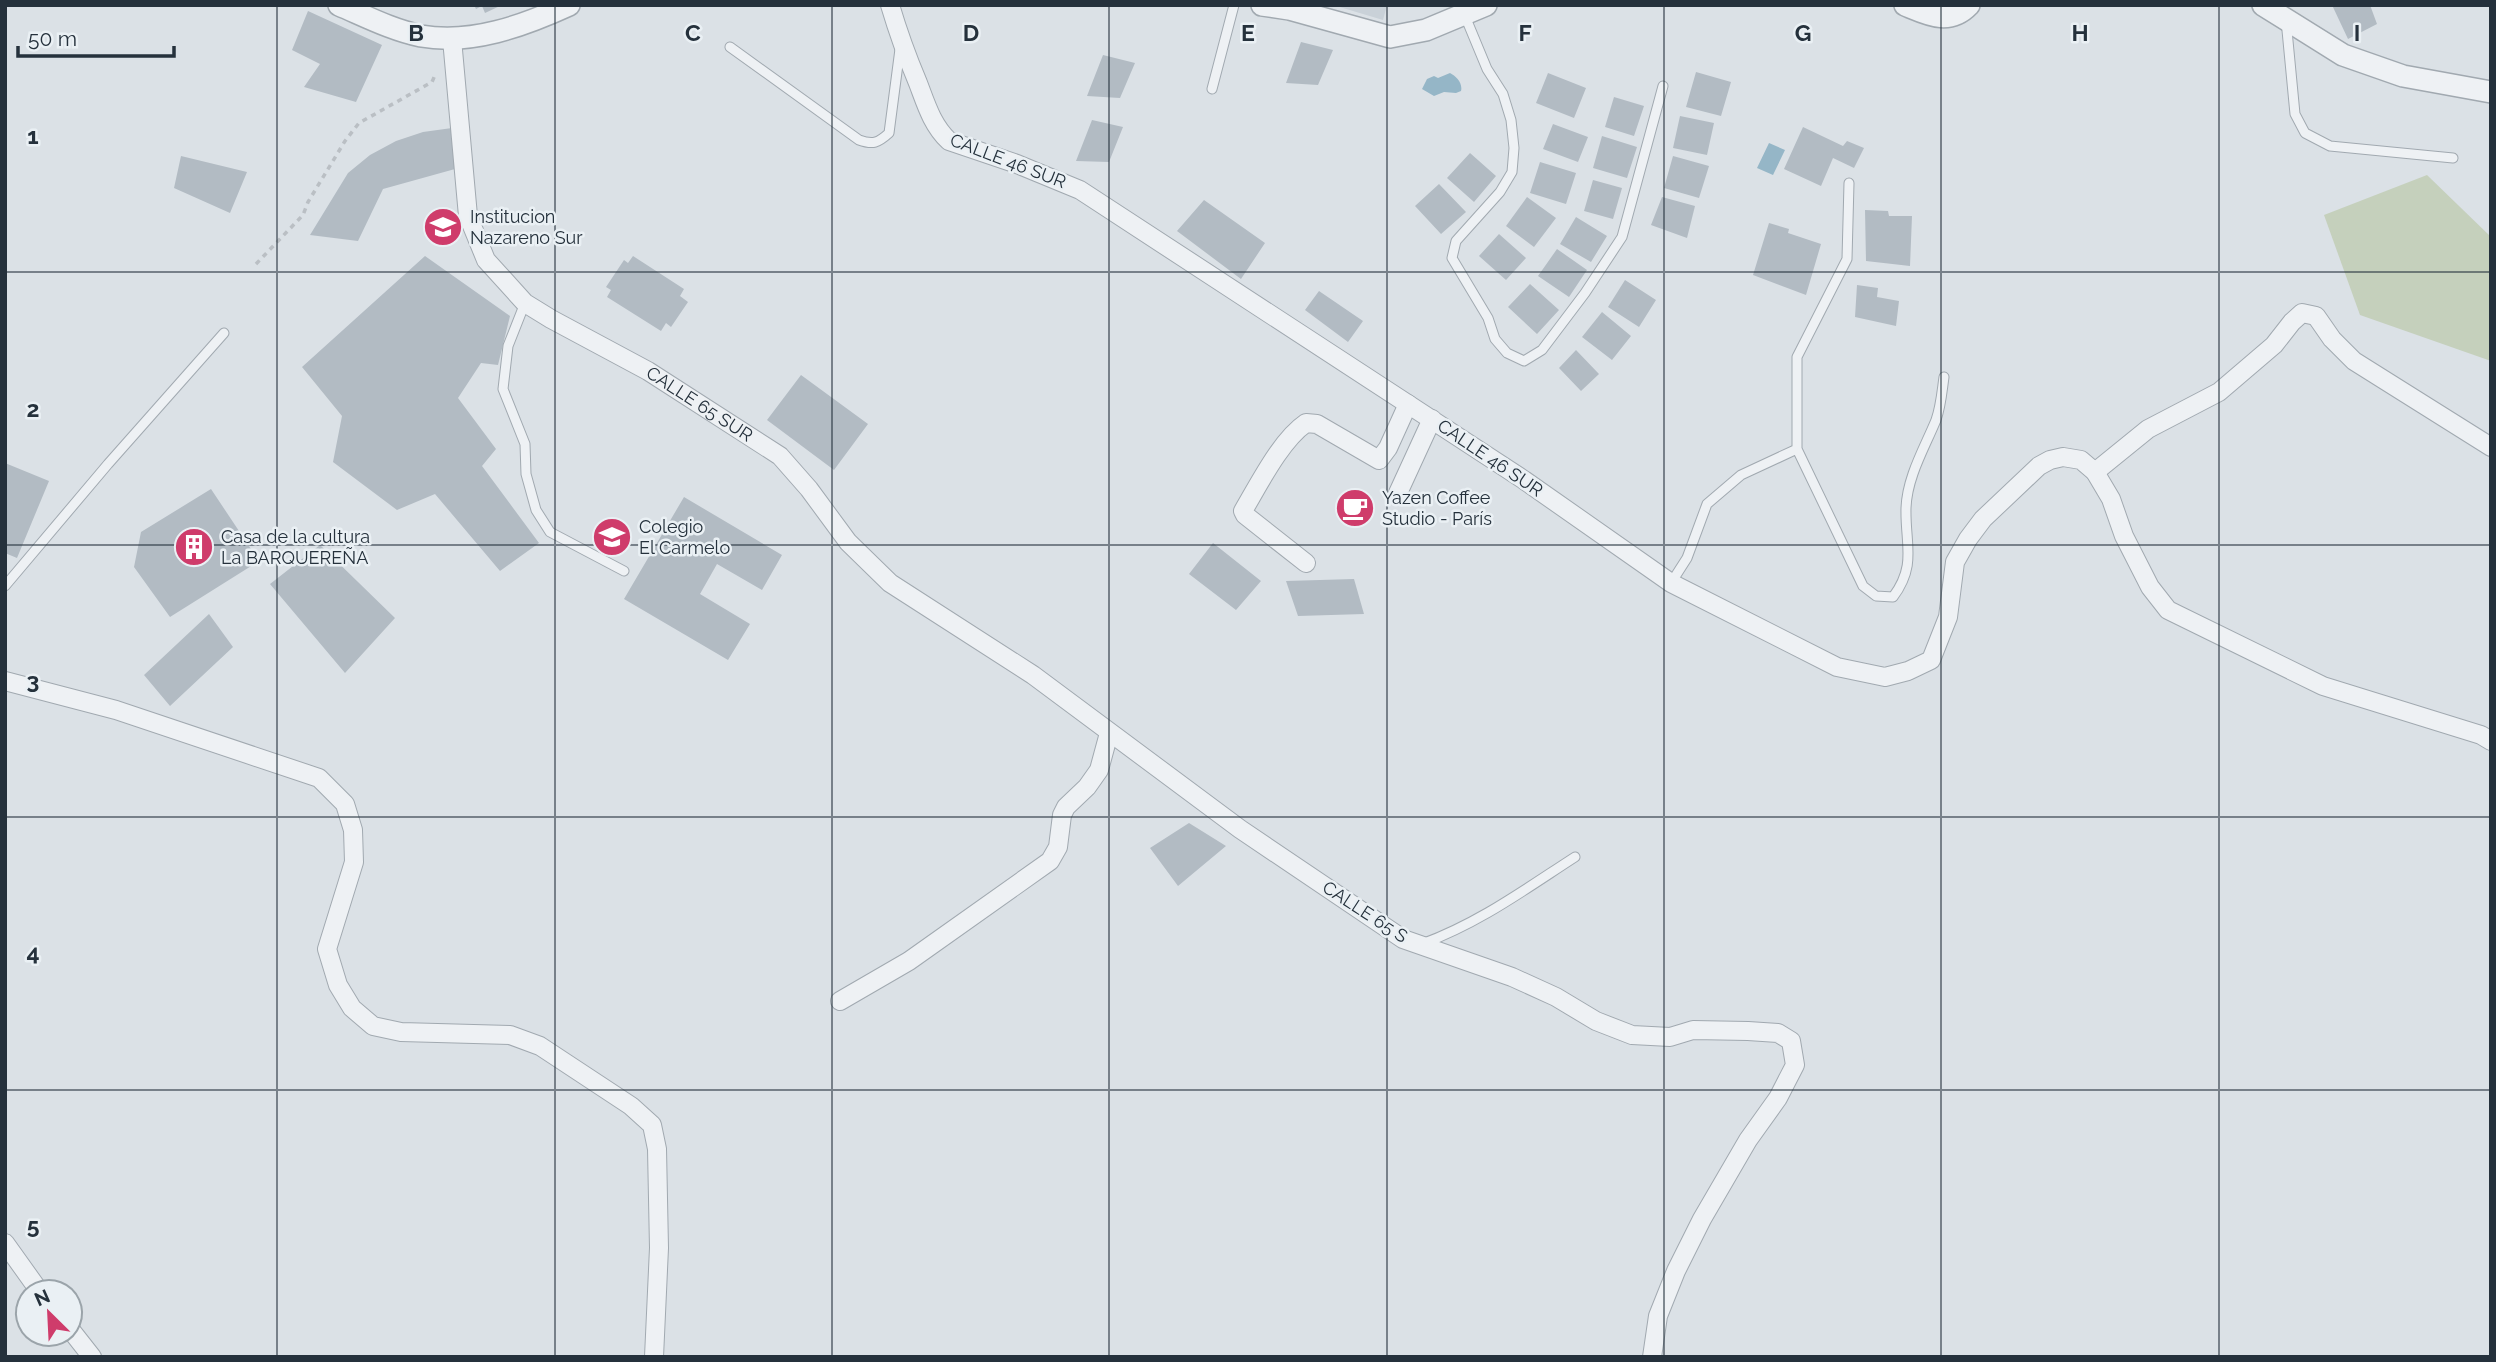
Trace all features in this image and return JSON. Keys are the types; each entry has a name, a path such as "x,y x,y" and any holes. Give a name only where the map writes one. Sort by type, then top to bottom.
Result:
{"street":[{"path":"338,5 399,30 452,39 515,26 569,5"},
{"name":"CALLE 46 SUR","path":"890,5 901,44 930,117 949,141 1017,164 1080,190 1524,480 1671,583 1837,667 1885,677 1908,671 1931,660 1948,617 1955,562 1983,519 2039,466 2050,460 2063,457 2081,460 2095,472"},
{"path":"1262,5 1308,10 1390,37 1426,30 1486,5"},
{"path":"1912,8 1961,13 1969,5"},
{"path":"2263,5 2290,12 2343,55 2403,76 2491,92"},
{"name":"CALLE 65 SUR","path":"452,39 468,216 486,260 525,303 648,371 779,456 809,488 848,542 890,583 1033,674 1074,705"},
{"path":"2491,447 2354,361 2332,339 2316,316 2302,313 2274,345 2219,393 2148,429 2095,472 2111,499 2124,536 2150,587 2168,610 2323,686 2481,735 2491,741"},
{"path":"1306,564 1245,516 1243,511 1259,484 1294,431 1306,422 1317,424 1381,460 1408,404"},
{"path":"1398,494 1432,419"},
{"path":"5,681 116,710 319,778 345,804 353,830 354,862 327,949 338,985 352,1008 373,1026 401,1032 510,1035 540,1046 631,1106 652,1125 657,1149 659,1248 653,1357"},
{"name":"CALLE 65 S","path":"1074,705 1240,829 1403,939 1512,977 1556,997 1596,1021 1632,1035 1670,1037 1693,1030 1777,1032 1791,1041 1795,1065 1778,1098 1741,1152 1702,1219 1681,1261 1658,1316 1652,1357"},
{"path":"840,1001 909,961 1050,861 1058,847 1062,815 1099,770 1109,733"},
{"path":"5,1243 30,1278"}],"lane":[{"path":"1212,89 1234,5"},
{"path":"2290,12 2295,114 2305,133 2330,146 2454,158"},
{"path":"1465,16 1487,69 1503,94 1511,120 1514,148 1512,172 1500,192 1456,241 1452,258 1488,318 1495,339 1507,353 1524,361 1542,350 1585,293 1622,237 1663,86"},
{"path":"730,47 859,140 870,144 880,142 889,133 901,44"},
{"path":"1849,183 1847,258 1797,357 1797,449 1863,586 1876,596 1893,597 1905,581 1909,557 1906,506 1914,474 1937,417 1944,377"},
{"path":"525,303 508,346 503,389 525,444 526,474 536,510 550,532 624,571"},
{"path":"5,586 107,464 224,333"},
{"path":"1671,583 1687,558 1707,504 1741,475 1797,449"},
{"path":"1419,946 1488,915 1575,857"}],"path":[{"path":"256,264 303,215 345,141 359,123 432,82 435,73"}],"shaded area":[{"path":"1333,5 1387,5 1383,20"}],"green space":[{"path":"2427,175 2491,237 2491,361 2360,315 2324,215"}],"water":[{"path":"1450,73 1458,80 1461,91 1444,92 1434,96 1422,89 1427,79"},
{"path":"1769,143 1785,150 1773,175 1757,168"}],"building":[{"path":"474,5 502,5 485,13 482,6 476,9"},
{"path":"2332,5 2370,5 2377,24 2348,39"},
{"path":"308,11 382,45 356,102 304,87 320,64 292,50"},
{"path":"1301,42 1333,50 1318,85 1286,83"},
{"path":"1103,55 1135,63 1120,98 1087,96"},
{"path":"1696,72 1731,82 1721,116 1686,107"},
{"path":"1548,73 1586,88 1574,118 1536,103"},
{"path":"1614,97 1644,106 1634,136 1605,127"},
{"path":"1680,116 1714,123 1707,155 1673,148"},
{"path":"1092,120 1123,127 1109,162 1076,161"},
{"path":"1553,124 1588,137 1578,162 1543,149"},
{"path":"1803,127 1843,146 1847,141 1864,148 1854,168 1833,158 1821,186 1784,169"},
{"path":"452,128 455,169 383,189 358,241 310,235 348,173 370,155 396,141 423,132"},
{"path":"1602,136 1637,147 1627,178 1593,168"},
{"path":"1470,153 1496,176 1474,202 1447,178"},
{"path":"181,156 247,172 230,213 174,188"},
{"path":"1673,156 1709,166 1699,198 1664,188"},
{"path":"1540,162 1576,173 1566,204 1530,193"},
{"path":"1593,180 1622,188 1613,219 1584,211"},
{"path":"1439,184 1466,212 1441,234 1415,206"},
{"path":"1527,197 1556,218 1534,247 1506,226"},
{"path":"1662,197 1695,206 1687,238 1651,225"},
{"path":"1204,200 1265,243 1241,279 1177,231"},
{"path":"1865,210 1888,211 1889,216 1912,216 1910,266 1866,261"},
{"path":"1576,217 1607,236 1591,262 1560,244"},
{"path":"1769,223 1789,229 1788,233 1821,244 1806,295 1753,275"},
{"path":"1499,234 1526,258 1506,280 1479,256"},
{"path":"1557,249 1587,270 1569,297 1538,276"},
{"path":"425,256 510,316 498,365 481,363 458,398 496,449 482,466 539,543 500,571 435,494 397,510 333,462 342,416 302,367"},
{"path":"633,256 684,289 680,296 688,302 671,327 666,323 661,331 607,297 611,290 606,287 624,260 628,263"},
{"path":"1625,280 1656,300 1639,327 1608,307"},
{"path":"1530,284 1559,310 1537,334 1508,307"},
{"path":"1857,285 1878,288 1877,297 1899,301 1896,326 1855,317"},
{"path":"1319,291 1363,321 1348,342 1305,310"},
{"path":"1602,312 1631,336 1612,360 1582,337"},
{"path":"1576,350 1599,374 1581,391 1559,368"},
{"path":"801,375 868,424 834,470 767,420"},
{"path":"5,463 49,481 17,558 5,553"},
{"name":"Casa de la cultura La BARQUEREÑA","path":"211,489 259,561 170,617 134,567 141,532"},
{"path":"684,497 782,555 762,590 717,564 700,594 750,624 728,660 624,599"},
{"path":"1213,543 1261,581 1236,610 1189,574"},
{"path":"320,545 395,618 345,673 270,584"},
{"path":"1354,579 1364,614 1298,616 1286,581"},
{"path":"209,614 233,647 170,706 144,675"},
{"path":"1189,823 1226,846 1178,886 1150,848"}],"place":[{"name":"Institucion Nazareno Sur","path":"443,227"},
{"name":"Yazen Coffee Studio - París","path":"1355,508"},
{"name":"Colegio El Carmelo","path":"612,537"},
{"name":"Casa de la cultura La BARQUEREÑA","path":"194,547"}]}
